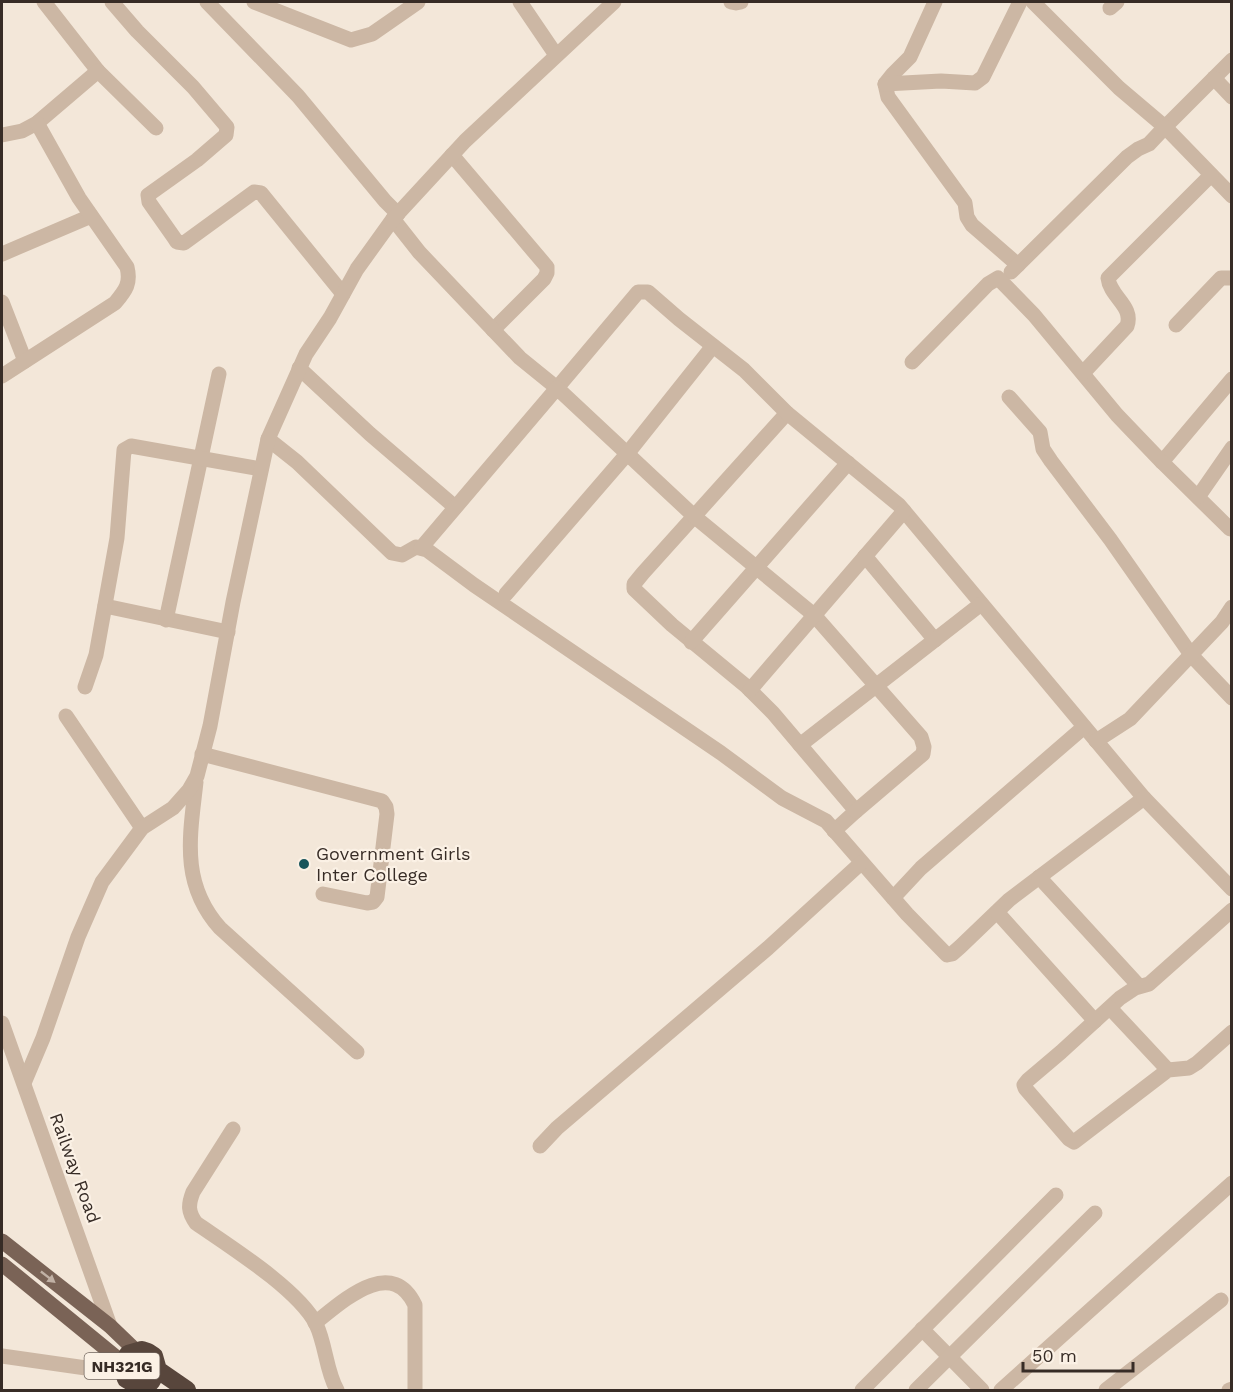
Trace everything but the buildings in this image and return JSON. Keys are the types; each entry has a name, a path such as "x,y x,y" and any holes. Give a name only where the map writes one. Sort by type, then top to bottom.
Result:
{"highway":[{"name":"NH321G","path":"148,1352 154,1356 158,1370 156,1377 134,1376 148,1352"},
{"name":"NH321G","path":"158,1370 188,1390"}],"main road":[{"path":"2,1241 110,1326 134,1376"},
{"path":"2,1264 134,1376"}],"street":[{"path":"44,2 98,71 156,128"},
{"path":"112,2 137,31 193,87 227,127 226,135 148,195 149,202 177,242 184,243 258,191 344,294"},
{"path":"207,2 298,96 385,201 418,252 520,358 557,388 694,517 814,615 921,737 924,747 923,754 834,831"},
{"path":"254,2 351,40 372,34 418,2"},
{"path":"520,2 556,55"},
{"path":"357,1052 220,928 208,915 192,879 190,838 197,776 219,683 268,439 306,354 330,318 357,269 396,216 452,155 614,2"},
{"path":"730,2 741,2"},
{"path":"885,84 910,57 935,2"},
{"path":"885,84 941,81 975,83 983,77 1022,2 1165,127 1232,196"},
{"path":"1002,280 1127,157 1137,149 1149,144 1232,60"},
{"path":"2,135 22,131 37,123 98,71"},
{"path":"1214,78 1232,97"},
{"path":"885,84 888,97 965,203 967,217 972,225 1018,265"},
{"path":"2,376 116,303 127,290 130,278 127,267 79,198 37,123"},
{"path":"452,155 547,267 544,279 493,330"},
{"path":"1083,373 1127,326 1130,319 1129,313 1109,284 1108,278 1211,175"},
{"path":"2,254 91,216"},
{"path":"1176,325 1221,278 1232,278"},
{"path":"912,362 988,284 995,279 1002,280 1117,415 1230,529"},
{"path":"421,548 638,292 643,290 648,292 679,320 744,370 787,413 904,511 1144,798 1232,889"},
{"path":"2,302 25,361"},
{"path":"506,594 627,454 713,346"},
{"path":"299,368 370,434 455,507"},
{"path":"166,620 219,374"},
{"path":"1162,462 1232,379"},
{"path":"1009,397 1040,432 1043,449 1051,461 1110,538 1192,656 1232,698"},
{"path":"787,413 634,584 634,589 692,642 750,690 773,713 856,811"},
{"path":"268,439 297,462 392,553 402,555 410,549 428,550 474,585 721,753 782,798 826,821 893,898 947,955 960,947 996,912 1144,798"},
{"path":"85,687 96,655 117,538 124,450 131,446 261,469"},
{"path":"1198,497 1232,448"},
{"path":"692,642 848,463"},
{"path":"750,690 904,511"},
{"path":"865,556 935,640"},
{"path":"800,746 981,604"},
{"path":"105,606 228,632"},
{"path":"1096,741 1130,719 1192,656 1232,607"},
{"path":"66,716 142,828"},
{"path":"893,898 921,868 1084,727"},
{"path":"202,754 382,801 387,814 377,897 373,902 367,903 323,894"},
{"path":"24,1083 43,1038 78,937 102,882 142,828 173,808 189,790 197,776"},
{"path":"540,1146 557,1128 768,948 861,862"},
{"path":"1040,877 1139,986"},
{"path":"1232,910 1149,984 1139,986 1120,998 1024,1085 1028,1093 1069,1139 1074,1142 1078,1141 1168,1070 1188,1068 1232,1032"},
{"path":"996,912 1095,1021"},
{"path":"1110,1008 1168,1070"},
{"name":"Railway Road","path":"2,1023 110,1326"},
{"path":"233,1129 193,1192 189,1203 190,1214 196,1223 264,1271 289,1293 315,1323 338,1390"},
{"path":"1001,1390 1232,1182"},
{"path":"862,1390 1056,1195"},
{"path":"916,1390 951,1358 1095,1213"},
{"path":"315,1323 357,1290 377,1283 395,1285 409,1293 415,1305 415,1390"},
{"path":"1106,1390 1221,1300"},
{"path":"922,1329 982,1390"},
{"path":"2,1356 134,1376"}],"place":[{"name":"Government Girls Inter College","path":"304,864"}]}
